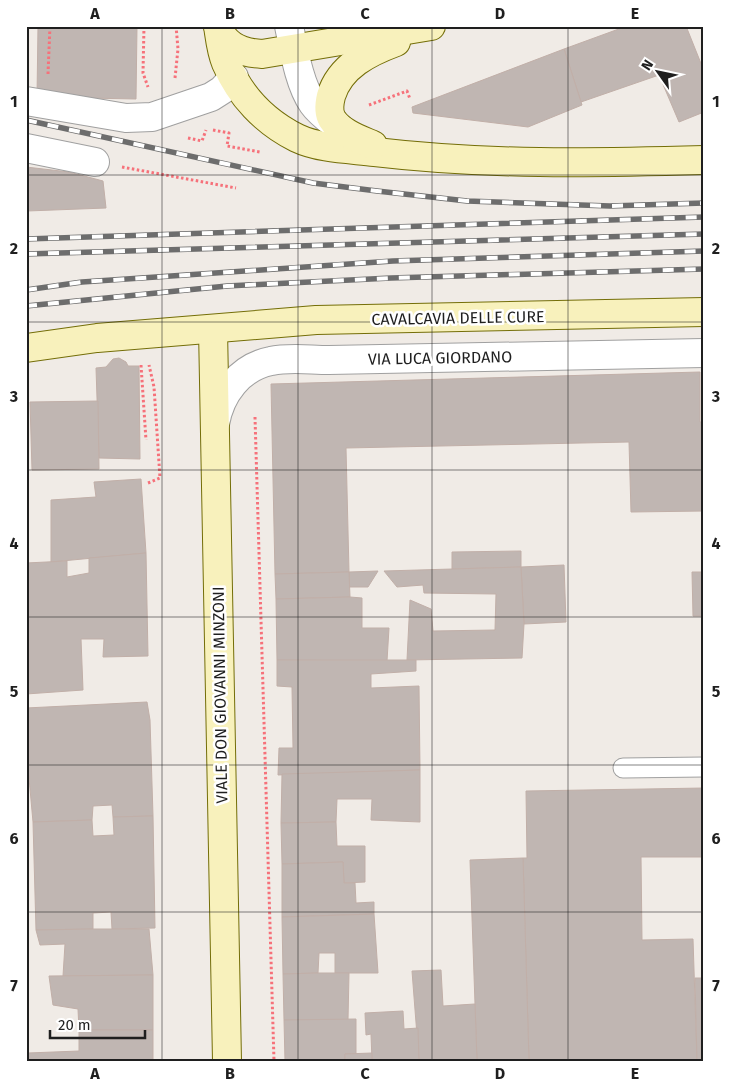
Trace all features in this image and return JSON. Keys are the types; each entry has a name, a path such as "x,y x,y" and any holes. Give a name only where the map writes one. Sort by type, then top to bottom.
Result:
{"main road":[{"path":"218,26 224,39 238,50 251,54 262,54 292,38 431,26"},
{"path":"218,26 226,63 250,102 278,127 300,140 327,146 390,154 521,162 596,163 704,160"},
{"path":"390,154 342,130 332,119 329,106 334,88 343,74 358,60 371,52 436,26"},
{"name":"CAVALCAVIA DELLE CURE","path":"26,348 97,338 316,320 704,312"},
{"name":"VIALE DON GIOVANNI MINZONI","path":"213,329 227,1061"}],"street":[{"path":"292,38 298,68 313,104 342,130"},
{"path":"26,101 126,118 152,117 211,97 222,90 234,78"},
{"path":"26,148 95,162"},
{"name":"VIA LUCA GIORDANO","path":"215,428 217,410 229,388 242,375 257,365 269,361 704,353"}],"lane":[{"path":"624,768 704,767"}],"path":[{"path":"144,26 143,73 150,92"},
{"path":"176,26 178,49"},
{"path":"369,105 407,91 410,99"},
{"path":"95,162 236,188"},
{"path":"138,360 141,365 146,440"},
{"path":"148,483 160,478 152,373"},
{"path":"256,418 274,1061"}],"building":[{"path":"38,26 137,26 136,99 37,97"},
{"path":"627,26 686,26 704,71 704,112 679,122 659,75 581,102 564,49"},
{"path":"564,49 582,105 528,127 413,113 412,107"},
{"path":"26,167 69,172 103,181 106,208 27,211"},
{"path":"119,358 126,362 128,366 139,366 140,459 99,458 96,368 106,367 113,359"},
{"path":"700,372 700,422 704,422 704,511 631,512 629,442 346,448 349,572 275,574 271,384"},
{"path":"98,401 99,469 32,470 30,402"},
{"path":"141,479 146,553 51,562 51,500 96,497 94,482"},
{"path":"521,551 521,567 452,569 452,552"},
{"path":"146,553 148,656 103,657 104,639 81,639 83,690 26,694 26,563 67,561 67,577 89,573 89,558"},
{"path":"564,565 566,622 524,624 521,567"},
{"path":"521,567 524,624 522,658 407,660 410,600 431,609 433,631 495,630 496,594 424,593 423,585 397,587 384,571"},
{"path":"378,571 368,587 349,587 349,572"},
{"path":"349,572 350,597 276,599 275,574"},
{"path":"692,572 704,572 704,616 693,616"},
{"path":"362,598 362,628 389,628 387,661 277,660 276,599"},
{"path":"277,660 416,660 416,671 371,674 371,688 419,686 420,770 278,775 279,748 293,748 292,687 277,686"},
{"path":"147,702 150,720 153,816 113,817 112,805 93,806 92,820 33,822 26,745 26,708"},
{"path":"420,770 420,822 371,820 372,799 337,799 336,822 281,823 282,774"},
{"path":"704,788 704,857 641,857 642,940 693,939 697,1061 529,1061 523,858 527,858 526,791"},
{"path":"153,816 155,928 112,929 111,912 93,913 93,929 36,930 33,822 92,820 93,836 114,835 113,817"},
{"path":"336,822 337,846 365,846 365,882 344,883 343,862 282,864 281,823"},
{"path":"523,858 529,1061 477,1061 470,860"},
{"path":"343,862 344,883 355,883 356,903 374,902 374,914 282,917 282,864"},
{"path":"374,914 378,973 335,973 335,953 319,953 318,973 283,974 282,917"},
{"path":"149,929 153,975 63,976 65,944 40,945 36,930"},
{"path":"441,970 443,1006 475,1004 477,1061 419,1061 412,971"},
{"path":"349,973 348,1020 284,1020 283,974"},
{"path":"153,975 153,1030 79,1030 78,1009 53,1005 49,976"},
{"path":"695,978 704,978 704,1061 697,1061"},
{"path":"403,1011 404,1029 418,1028 419,1061 372,1061 371,1034 366,1035 365,1013"},
{"path":"356,1019 356,1054 345,1054 345,1061 285,1061 284,1020"},
{"path":"79,1030 153,1030 153,1061 29,1061 28,1053 79,1051"},
{"path":"372,1053 372,1061 345,1061 345,1054"}],"railway":[{"path":"26,120 313,183 377,191 467,201 610,206 704,203"},
{"path":"26,239 704,217"},
{"path":"26,254 704,234"},
{"path":"26,290 82,282 393,261 704,251"},
{"path":"26,306 227,286 391,278 704,269"}]}
